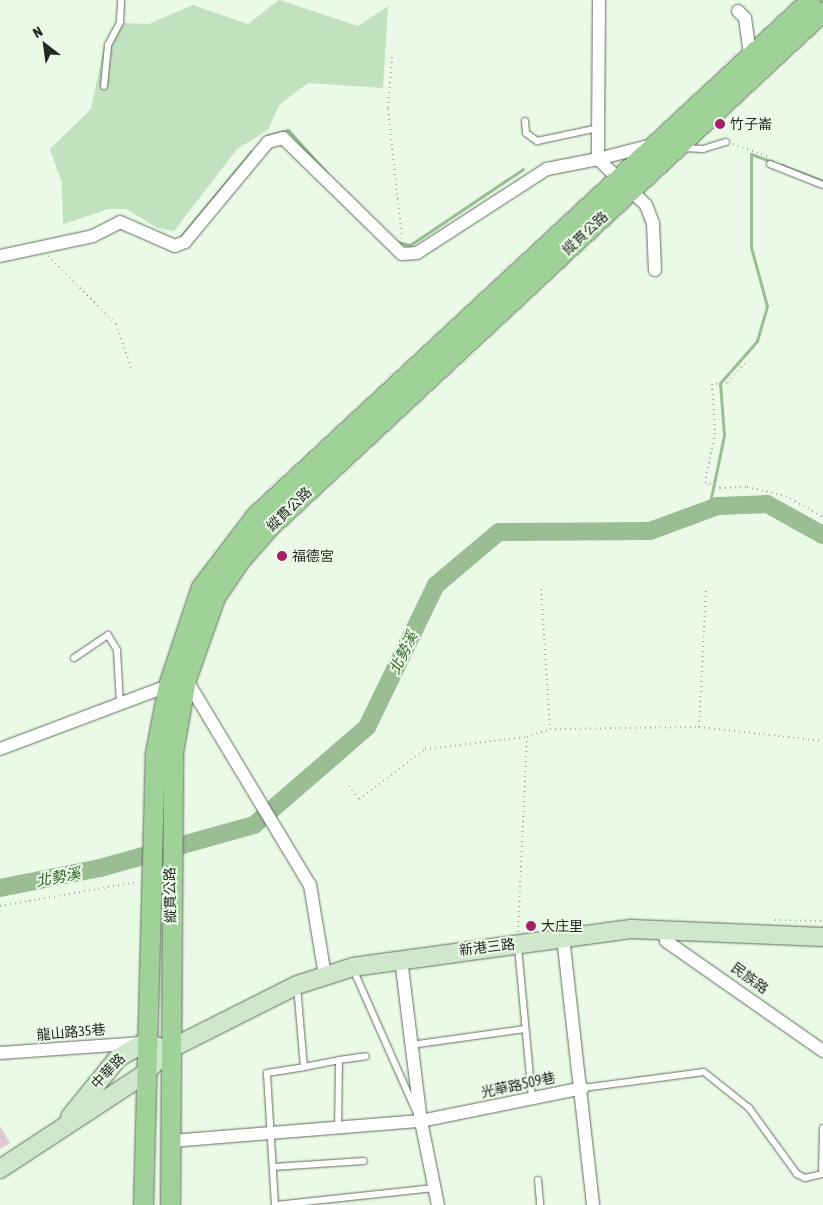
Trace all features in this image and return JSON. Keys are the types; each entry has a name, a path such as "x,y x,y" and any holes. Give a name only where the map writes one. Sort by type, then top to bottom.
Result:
{"main road":[{"name":"縱貫公路","path":"170,1205 168,1050 161,877 162,802 155,753 177,682 202,587 255,516 626,184 677,148 810,0"},
{"name":"縱貫公路","path":"626,184 654,144 823,11"},
{"name":"縱貫公路","path":"143,1205 144,1043 161,877"}],"street":[{"path":"599,0 598,159 646,205 653,222 655,270"},
{"path":"738,11 745,18 754,64"},
{"path":"0,256 41,250 93,236 120,222 176,246 185,242 240,171 275,139 289,140 402,254 417,253 547,168 598,159 654,144 677,148"},
{"path":"0,749 177,682 255,795 281,843 310,886 324,976"},
{"name":"新港三路","path":"168,1050 297,985 352,968 401,958 564,937 664,930 823,937"},
{"name":"民族路","path":"664,930 666,941 823,1051"},
{"path":"564,937 583,1088 594,1205"},
{"path":"401,958 421,1121 438,1205"},
{"path":"144,1043 168,1050"},
{"name":"龍山路35巷","path":"0,1052 144,1043"},
{"name":"中華路","path":"63,1127 118,1058 144,1043"},
{"name":"中華路","path":"0,1169 143,1075 168,1050"},
{"name":"光華路509巷","path":"170,1141 421,1121 583,1088"}],"lane":[{"path":"104,86 108,45 120,22 121,0"},
{"path":"525,121 526,133 537,141 598,128"},
{"path":"677,148 703,149 726,142"},
{"path":"770,164 823,185"},
{"path":"74,658 108,636 117,650 120,704"},
{"path":"518,943 532,1097"},
{"path":"352,968 421,1121"},
{"path":"297,985 304,1066"},
{"path":"411,1045 525,1029"},
{"path":"366,1056 267,1073 275,1205 434,1188"},
{"path":"338,1128 339,1060"},
{"name":"光華路509巷","path":"583,1088 704,1072 749,1108 798,1174 805,1178 822,1174"},
{"path":"822,1174 823,1128"},
{"path":"273,1167 364,1161"},
{"path":"538,1180 540,1205"}],"path":[{"path":"392,57 388,109 402,239"},
{"path":"726,142 768,156"},
{"path":"41,250 116,324 132,370"},
{"path":"744,363 724,383 715,384 708,483 717,487 747,487 786,496 823,517"},
{"path":"541,588 550,729"},
{"path":"699,727 706,588"},
{"path":"349,786 359,799 425,750 527,737 550,729 699,727 823,741"},
{"path":"518,943 527,737"},
{"path":"0,906 161,877"}],"green space":[{"path":"279,0 358,26 388,6 383,88 308,83 279,105 268,130 237,149 174,231 158,228 126,209 109,209 63,224 62,183 50,149 91,109 104,46 122,23 149,24 193,5 248,24"}],"building":[{"path":"0,1126 10,1143 0,1149"}],"waterway":[{"path":"267,136 288,130 326,172"},
{"path":"178,240 252,151"},
{"path":"718,506 711,498 724,435 720,383 757,341 767,306 751,247 751,154 773,162"},
{"path":"781,165 823,181"},
{"path":"397,242 410,245 523,169"},
{"name":"北勢溪","path":"0,888 100,868 254,825 367,727 436,585 499,532 650,531 718,506 767,504 823,535"}],"place":[{"name":"竹子崙","path":"720,124"},
{"name":"福德宮","path":"282,556"},
{"name":"大庄里","path":"531,926"}]}
